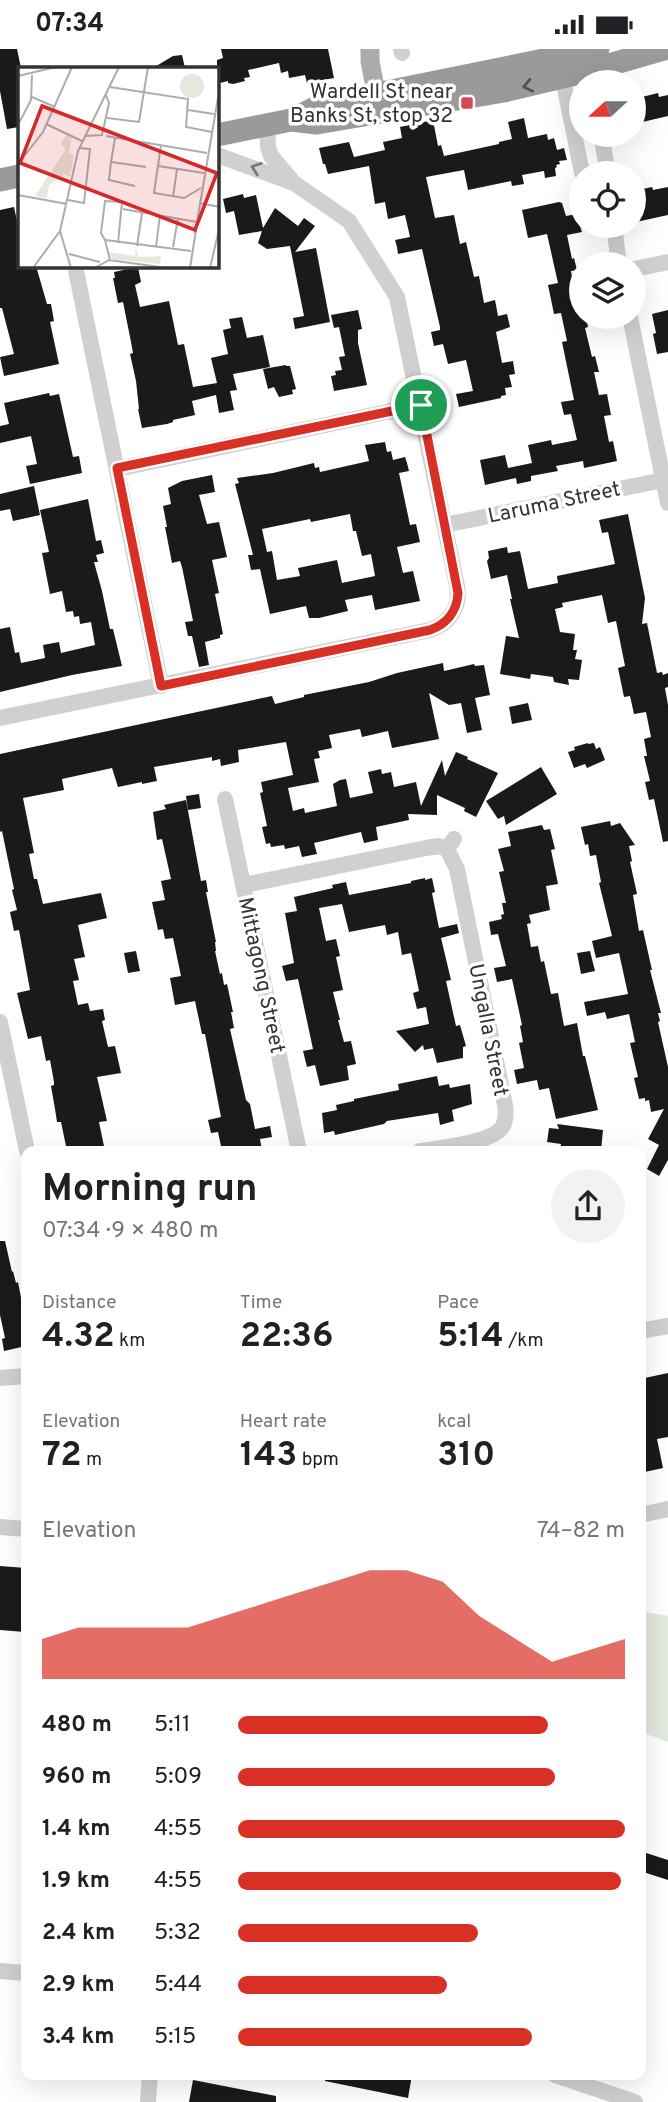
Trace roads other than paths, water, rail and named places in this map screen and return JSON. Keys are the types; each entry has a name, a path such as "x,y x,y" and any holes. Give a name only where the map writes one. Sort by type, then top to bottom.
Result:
{"highway":[{"path":"219,135 291,120 315,108 504,91 560,68 664,49"},
{"path":"0,180 18,176"}],"main road":[{"path":"370,49 370,61 385,102"},
{"path":"376,49 383,67 385,102"}],"street":[{"path":"560,68 579,161"},
{"path":"267,125 271,156 294,183"},
{"path":"0,718 430,630 443,625 457,603 458,593 421,405 394,290 349,221 294,183 219,156"},
{"path":"646,267 668,262"},
{"path":"75,268 161,686"},
{"path":"633,329 664,469 668,503"},
{"path":"117,468 421,405"},
{"name":"Laruma Street","path":"445,525 664,469"},
{"name":"Mittagong Street","path":"225,799 298,1146"},
{"name":"Ungalla Street","path":"244,885 451,844 505,1117 503,1126 493,1136 444,1146"},
{"path":"0,1022 26,1146"},
{"path":"646,1330 668,1326"},
{"path":"0,1378 21,1376"},
{"path":"646,1514 668,1510"},
{"path":"0,1527 21,1529"},
{"path":"0,1971 21,1973"},
{"path":"148,2102 150,2080"},
{"path":"570,2080 635,2102"}],"place":[{"name":"Wardell St near Banks St, stop 32","path":"467,103"}]}
